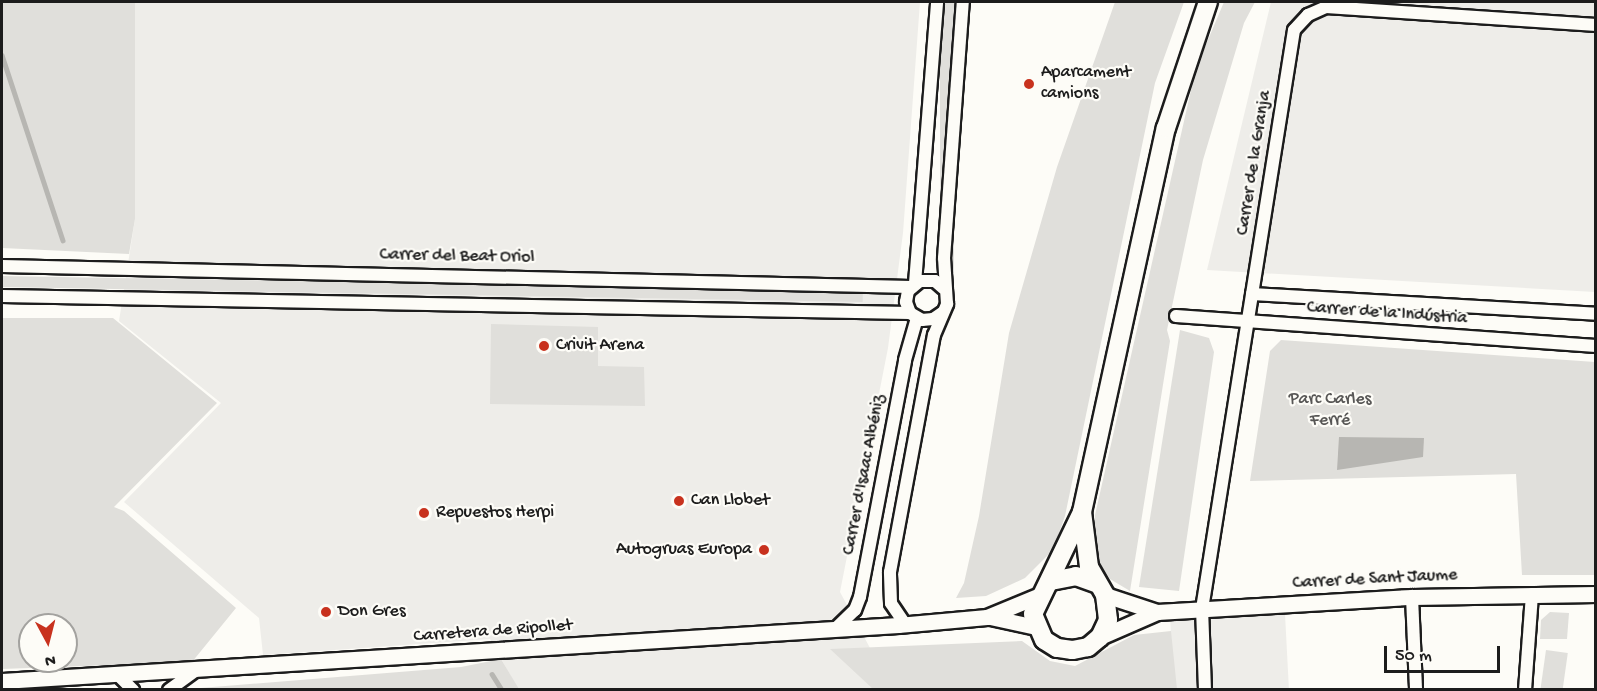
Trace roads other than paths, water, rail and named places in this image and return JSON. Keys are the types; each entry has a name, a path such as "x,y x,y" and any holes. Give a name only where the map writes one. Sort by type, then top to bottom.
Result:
{"main road":[{"path":"1082,512 1084,542 1108,620 1100,637 1088,646 1065,649 1044,640 1036,627 1033,614 1082,512 1166,128 1208,2"},
{"path":"1046,588 1076,576 1100,589"}],"street":[{"name":"Carrer d'Isaac Albéniz","path":"834,630 855,610 860,597 914,315 906,302 913,285 937,2"},
{"path":"905,624 891,603 890,572 934,335 947,299 943,288 963,2"},
{"name":"Carrer de la Granja","path":"1205,690 1202,609 1294,30 1308,15 1326,6 1596,25"},
{"name":"Carrer del Beat Oriol","path":"2,266 913,285"},
{"path":"913,285 930,280 943,288"},
{"name":"Carrer de la Indústria","path":"1252,294 1596,314"},
{"path":"2,296 914,315 928,321 942,313"},
{"name":"Carrer de la Indústria","path":"1176,316 1596,346"},
{"name":"Carretera de Ripollet","path":"987,616 1046,588"},
{"name":"Carrer de Sant Jaume","path":"1100,589 1157,612"},
{"path":"1525,690 1532,594"},
{"name":"Carrer de Sant Jaume","path":"1100,637 1157,612 1412,597 1596,594"},
{"path":"1412,597 1416,690"},
{"name":"Carretera de Ripollet","path":"2,681 834,630 987,616 1036,627"},
{"path":"169,690 197,670"},
{"path":"117,674 133,690"}],"waterway":[{"path":"2,55 63,240"},
{"path":"492,674 502,690"}],"place":[{"name":"Aparcament camions","path":"1029,84"},
{"name":"Crivit Arena","path":"544,346"},
{"name":"Can Llobet","path":"679,501"},
{"name":"Repuestos Herpi","path":"424,513"},
{"name":"Autogruas Europa","path":"764,550"},
{"name":"Don Gres","path":"326,612"}],"park label":[{"name":"Parc Carles Ferré","path":"1330,411"}]}
